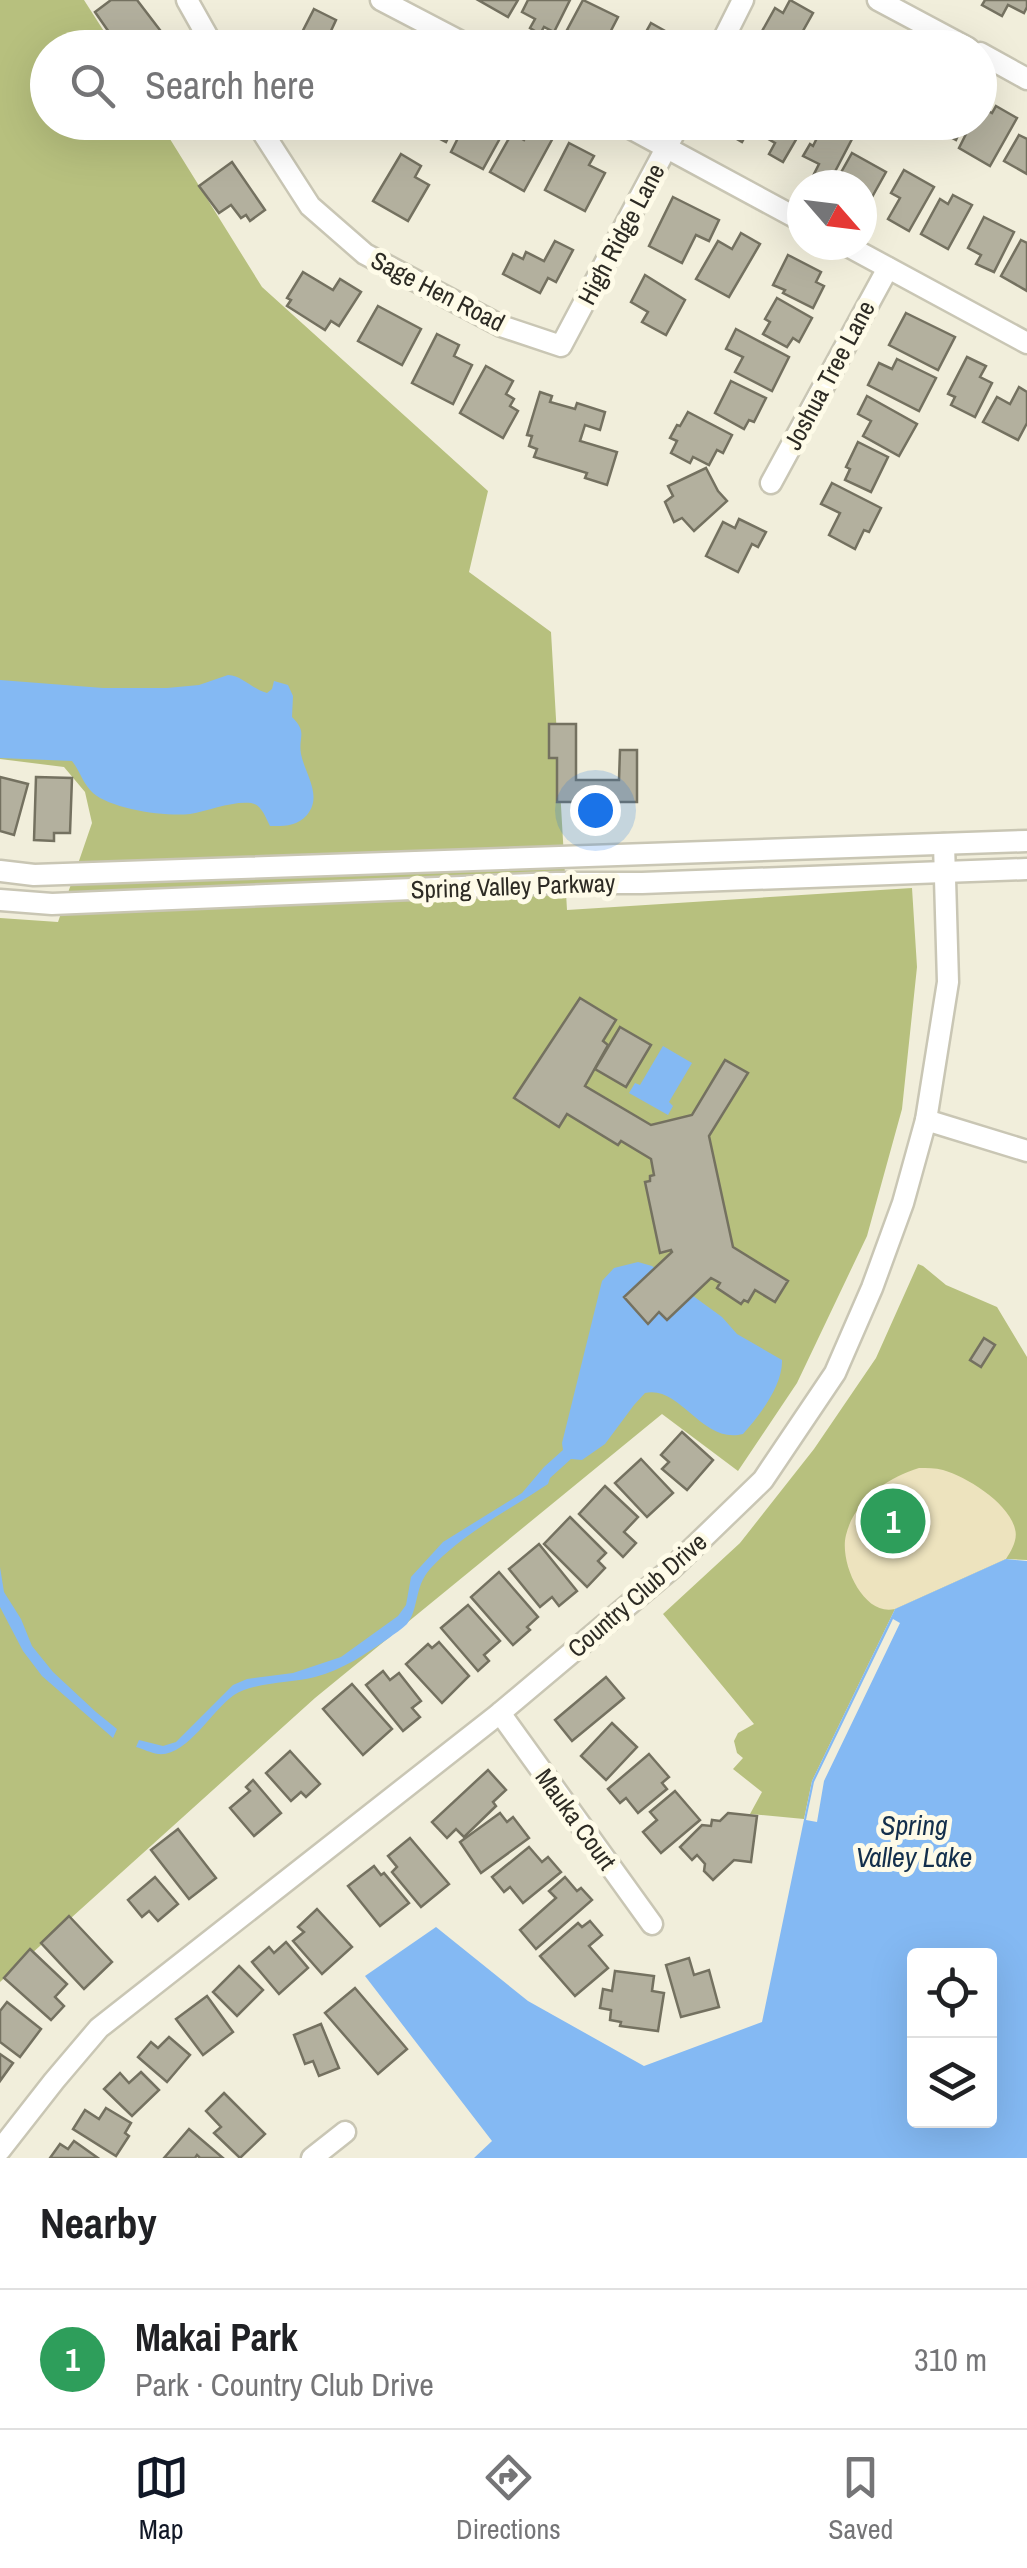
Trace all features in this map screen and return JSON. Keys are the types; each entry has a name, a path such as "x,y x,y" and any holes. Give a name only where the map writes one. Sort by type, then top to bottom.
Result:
{"street":[{"path":"187,0 204,30"},
{"path":"381,0 438,30"},
{"path":"728,30 743,0"},
{"path":"878,0 934,30"},
{"path":"997,63 1027,79"},
{"name":"Sage Hen Road","path":"268,140 310,206 364,254 501,326 561,346"},
{"path":"654,140 787,213"},
{"name":"High Ridge Lane","path":"561,346 671,140"},
{"path":"873,260 1027,343"},
{"name":"Joshua Tree Lane","path":"771,483 888,268"},
{"name":"Spring Valley Parkway","path":"0,872 34,875 1027,842"},
{"name":"Country Club Drive","path":"0,2149 100,2028 500,1713 671,1569 763,1480 835,1373 904,1203 926,1120 948,982 944,844"},
{"name":"Spring Valley Parkway","path":"0,900 52,904 556,883 1027,870"},
{"path":"926,1120 1027,1150"},
{"name":"Mauka Court","path":"500,1713 652,1924"},
{"path":"312,2158 345,2132"}],"green space":[{"path":"0,0 84,0 103,30 30,30 30,140 171,140 262,287 488,491 469,572 551,632 567,910 912,888 917,967 902,1109 867,1236 797,1383 738,1471 662,1414 315,1698 0,1982 0,918 58,922 92,823 85,792 64,767 0,759"},
{"path":"918,1264 946,1285 997,1307 1027,1357 1027,1560 1006,1559 895,1609 812,1781 804,1819 750,1814 762,1792 733,1769 743,1758 734,1741 738,1733 754,1724 663,1614 740,1543 814,1449 876,1358"}],"sand":[{"path":"919,1468 953,1473 986,1492 1011,1519 1015,1541 1006,1559 895,1609 883,1609 873,1605 856,1585 846,1559 846,1535 864,1501 896,1477"}],"water":[{"path":"228,675 267,693 274,681 288,685 293,696 292,717 301,731 301,754 313,793 312,808 299,822 270,826 261,809 251,803 190,814 139,811 101,799 87,786 72,761 0,758 0,680 103,688 167,688 199,685"},
{"path":"663,1046 692,1063 669,1102 673,1106 668,1115 629,1093 635,1083 640,1085"},
{"path":"638,1262 652,1266 722,1317 737,1334 782,1360 775,1389 743,1434 715,1431 670,1398 645,1393 605,1444 582,1460 571,1459 548,1484 443,1556 425,1576 407,1624 389,1638 325,1674 262,1685 234,1695 189,1741 169,1753 136,1747 139,1740 163,1746 176,1742 233,1685 247,1679 293,1673 341,1657 398,1616 406,1605 411,1577 443,1542 522,1493 563,1450 602,1281 614,1268"},
{"name":"Spring Valley Lake","path":"1006,1559 1027,1561 1027,2158 474,2158 492,2141 365,1976 436,1927 528,2001 644,2066 762,2022 812,1781 895,1609"},
{"path":"0,1567 4,1592 32,1646 53,1672 117,1729 113,1738 42,1676 23,1651 0,1607"}],"pier":[{"path":"893,1619 900,1623 824,1781 817,1822 806,1820 814,1782"}],"building":[{"path":"111,0 137,0 160,30 108,30 95,12"},
{"path":"478,0 518,0 508,17"},
{"path":"528,0 570,0 555,30 533,30 530,28 535,19 522,12"},
{"path":"583,0 618,17 611,30 567,30"},
{"path":"790,0 813,13 803,30 763,30 775,8 783,13"},
{"path":"985,0 1027,0 1027,7 1024,13 1008,5 1002,16 982,5"},
{"path":"314,9 336,20 331,30 303,30"},
{"path":"997,107 1017,118 990,166 959,148 963,140 997,140"},
{"path":"1019,135 1027,139 1027,174 1004,161"},
{"path":"457,140 499,140 483,169 451,152"},
{"path":"508,140 552,140 524,191 490,172"},
{"path":"770,140 796,140 783,162 769,154 775,143"},
{"path":"816,140 851,140 836,170 816,170 819,164 803,156 810,144 813,146"},
{"path":"569,143 594,156 589,165 605,173 585,211 545,190"},
{"path":"852,153 886,172 877,188 877,170 842,170"},
{"path":"401,154 421,166 415,177 429,185 408,221 373,201"},
{"path":"232,162 265,210 250,221 246,215 241,218 231,205 219,213 199,186"},
{"path":"904,170 934,187 909,231 888,219 900,198 891,193"},
{"path":"953,195 972,205 948,249 921,234 940,199 948,204"},
{"path":"673,197 719,220 709,241 696,235 682,263 649,246"},
{"path":"984,217 1014,232 994,272 976,264 981,255 968,248"},
{"path":"741,233 760,244 729,297 696,279 718,241 732,249"},
{"path":"1021,240 1027,243 1027,291 1001,276"},
{"path":"555,241 573,250 556,282 548,278 540,293 503,274 513,254 523,259 526,252 544,261"},
{"path":"787,257 821,272 816,282 824,286 813,308 773,285"},
{"path":"303,272 333,290 340,279 361,292 339,326 331,321 325,330 287,306 291,300 287,298"},
{"path":"645,275 685,300 666,335 642,322 648,312 631,302"},
{"path":"777,298 812,318 799,342 793,338 787,347 763,334 770,322 765,319"},
{"path":"378,306 421,329 402,365 358,341"},
{"path":"906,313 955,337 938,370 889,345"},
{"path":"736,329 789,357 772,391 735,372 743,357 726,349"},
{"path":"437,334 459,345 454,356 472,365 453,404 412,383"},
{"path":"967,357 986,366 980,377 992,383 975,417 951,405 955,397 948,394"},
{"path":"897,359 936,378 919,411 868,385 879,363 892,369"},
{"path":"486,366 513,381 506,394 514,399 510,406 518,411 503,438 460,413"},
{"path":"731,381 766,398 754,422 749,420 744,429 715,413"},
{"path":"1019,387 1027,392 1027,423 1018,440 983,422 997,397 1010,404"},
{"path":"540,392 552,396 550,402 575,409 577,403 605,412 600,430 585,425 580,441 617,452 607,485 585,478 587,473 534,457 537,449 529,446 532,436 527,435"},
{"path":"867,396 917,424 899,456 863,436 871,421 858,414"},
{"path":"688,412 732,435 723,453 717,450 709,465 693,457 690,463 671,453 677,441 670,438"},
{"path":"858,442 888,457 871,492 845,480 850,469 846,467"},
{"path":"706,468 727,501 694,531 682,518 674,522 665,502 673,496 668,486"},
{"path":"832,483 881,508 855,549 829,535 840,513 821,504"},
{"path":"739,519 766,532 758,547 752,544 738,572 706,556 723,522 735,528"},
{"path":"549,724 576,724 576,780 619,780 620,750 637,750 637,802 557,802 557,758 549,758"},
{"path":"0,777 28,784 14,835 0,831"},
{"path":"36,777 72,778 70,833 54,833 54,841 34,840"},
{"path":"580,998 616,1020 603,1041 608,1045 585,1086 651,1125 692,1115 725,1060 748,1073 709,1136 733,1247 788,1281 775,1302 755,1290 748,1302 744,1300 741,1304 717,1288 720,1283 711,1278 667,1320 659,1312 648,1324 624,1297 672,1252 660,1253 645,1182 654,1175 651,1159 621,1141 618,1145 567,1114 559,1127 514,1098"},
{"path":"620,1027 651,1045 626,1087 595,1069"},
{"path":"984,1338 995,1345 981,1367 970,1360"},
{"path":"682,1432 713,1460 687,1490 662,1469 669,1462 661,1455"},
{"path":"641,1459 673,1493 647,1517 615,1483"},
{"path":"605,1486 638,1517 624,1532 636,1543 623,1557 579,1514"},
{"path":"570,1517 606,1553 598,1561 605,1568 587,1587 544,1544"},
{"path":"539,1544 577,1591 559,1606 552,1597 540,1607 509,1569"},
{"path":"499,1572 538,1617 513,1645 471,1597"},
{"path":"468,1605 500,1641 484,1655 489,1661 478,1671 441,1628"},
{"path":"439,1642 469,1676 442,1703 406,1664 428,1644 432,1648"},
{"path":"383,1671 390,1680 399,1673 421,1701 412,1708 420,1717 403,1731 366,1685"},
{"path":"606,1677 624,1698 572,1741 555,1720"},
{"path":"352,1684 392,1729 363,1755 323,1709"},
{"path":"612,1723 637,1747 606,1780 581,1756"},
{"path":"290,1751 320,1784 306,1797 301,1792 291,1801 266,1773"},
{"path":"649,1754 669,1777 662,1783 667,1789 638,1813 626,1798 620,1803 608,1789"},
{"path":"488,1770 506,1790 493,1802 496,1806 464,1837 456,1829 447,1838 432,1822"},
{"path":"253,1780 281,1813 254,1836 230,1808 250,1791 246,1787"},
{"path":"675,1791 700,1820 661,1853 643,1832 657,1820 650,1812"},
{"path":"500,1813 507,1822 513,1817 529,1838 481,1873 460,1842"},
{"path":"728,1813 757,1816 751,1862 734,1860 713,1880 697,1855 692,1860 680,1847 702,1825 711,1826 712,1820 720,1821"},
{"path":"178,1829 216,1878 189,1899 151,1850"},
{"path":"410,1838 449,1884 421,1907 392,1872 397,1867 388,1856"},
{"path":"529,1847 542,1862 548,1857 561,1872 523,1903 510,1887 504,1892 492,1877"},
{"path":"374,1866 409,1903 380,1926 348,1886"},
{"path":"155,1877 178,1904 158,1921 149,1911 142,1917 128,1900"},
{"path":"565,1877 592,1900 536,1949 520,1930 556,1898 549,1891"},
{"path":"317,1909 352,1947 322,1974 293,1941 304,1932 298,1927"},
{"path":"69,1916 112,1962 84,1989 41,1943"},
{"path":"590,1921 602,1935 589,1946 608,1968 575,1996 540,1956 578,1923 582,1927"},
{"path":"286,1942 308,1968 279,1994 252,1962 269,1947 274,1953"},
{"path":"30,1949 67,1984 55,1997 64,2006 51,2020 4,1978"},
{"path":"689,1958 694,1975 709,1970 719,2007 681,2017 666,1965"},
{"path":"239,1966 263,1990 237,2016 213,1992"},
{"path":"615,1971 654,1976 652,1991 664,1993 658,2031 620,2026 621,2022 610,2020 611,2010 600,2008 603,1989 612,1991"},
{"path":"355,1988 407,2049 378,2074 325,2013"},
{"path":"207,1996 233,2032 203,2055 176,2019"},
{"path":"7,2002 41,2029 20,2057 0,2042 0,2011"},
{"path":"321,2024 339,2068 319,2076 313,2061 305,2064 294,2035"},
{"path":"169,2037 190,2055 167,2082 138,2057 151,2042 158,2048"},
{"path":"0,2054 13,2063 0,2081"},
{"path":"141,2072 159,2090 132,2116 104,2089 120,2073 129,2083"},
{"path":"224,2093 265,2134 240,2158 214,2133 221,2127 206,2111"},
{"path":"106,2108 131,2123 125,2133 129,2136 116,2156 73,2129 85,2110 99,2119"},
{"path":"189,2129 223,2158 164,2158"},
{"path":"74,2141 98,2158 50,2158 60,2144 68,2149"}],"place":[{"name":"Makai Park","path":"893,1521"}]}
